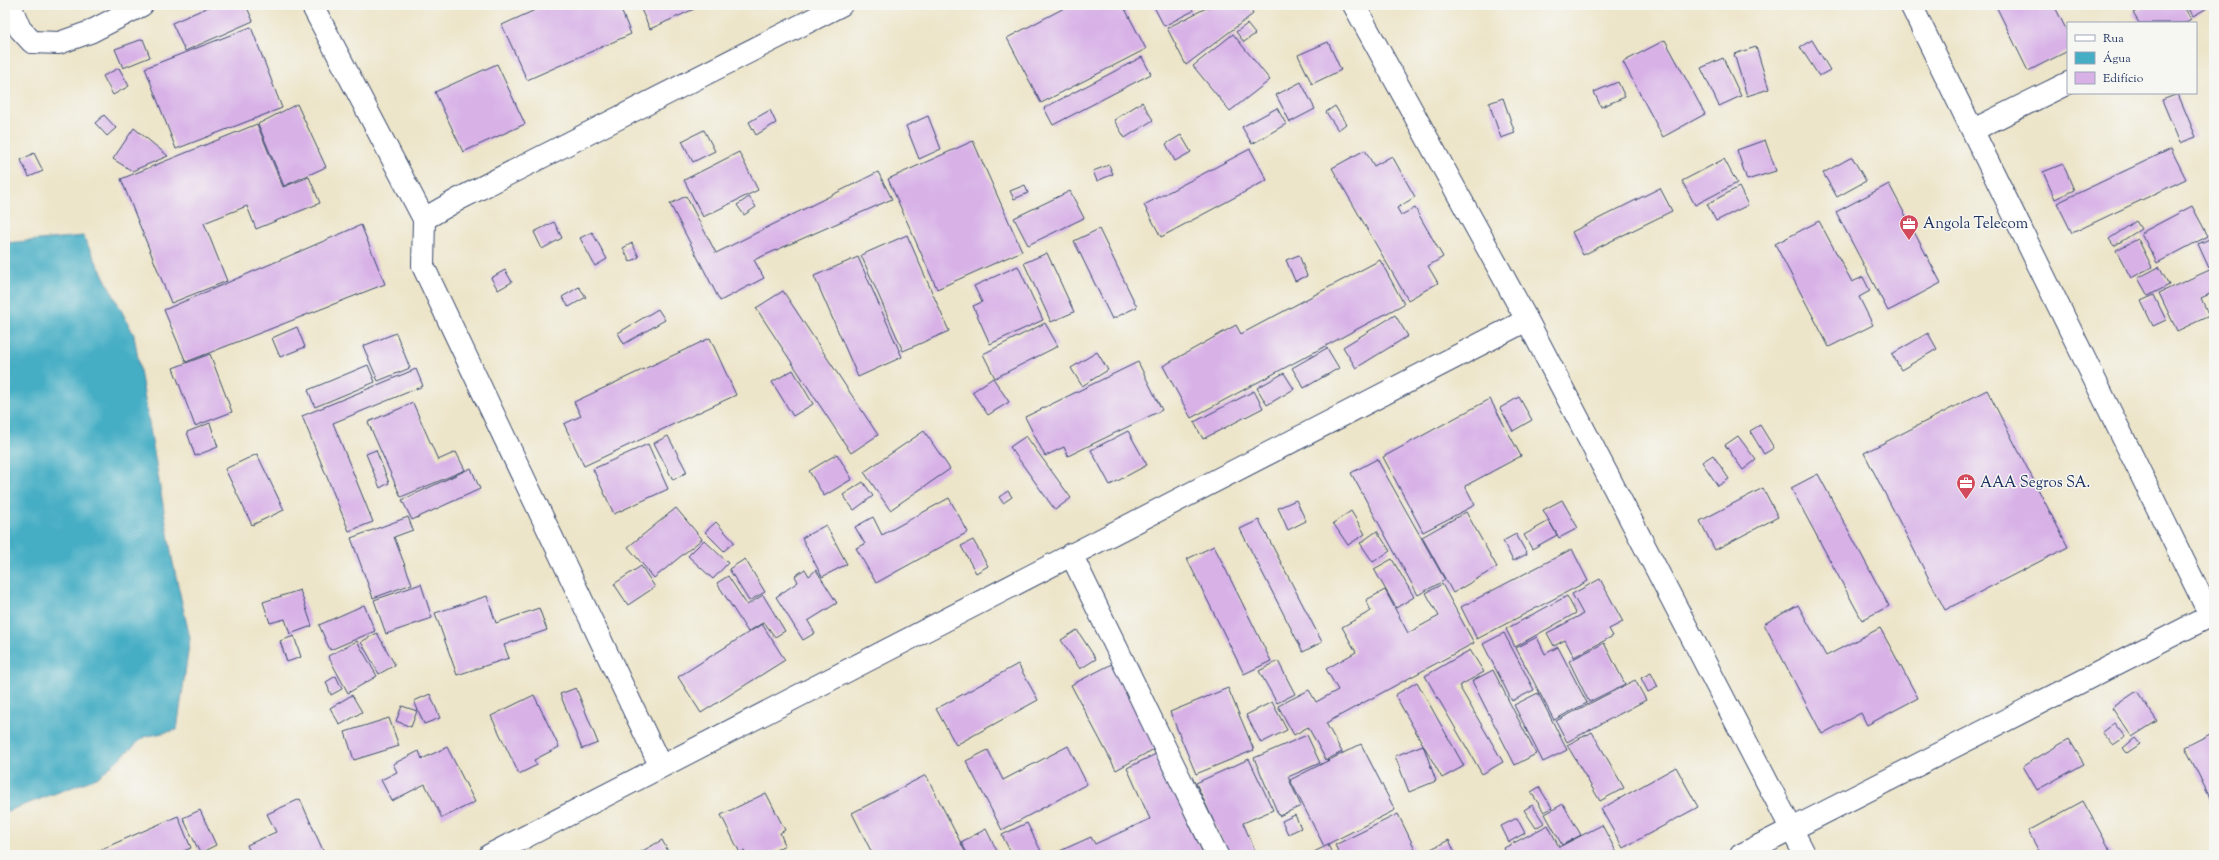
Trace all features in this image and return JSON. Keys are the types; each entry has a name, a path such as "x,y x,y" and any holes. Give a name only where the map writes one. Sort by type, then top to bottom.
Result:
{"street":[{"path":"10,5 20,29 32,42 59,43 90,32 142,5"},
{"path":"312,5 424,219 423,266 660,766"},
{"path":"424,219 841,5"},
{"path":"1354,5 1527,320 1805,855"},
{"path":"1741,855 2212,615 1911,5"},
{"path":"1973,130 2067,83"},
{"path":"490,855 1527,320"},
{"path":"1071,554 1217,855"}],"water":[{"path":"83,236 134,335 173,563 190,638 177,730 144,737 97,778 5,812 5,243"}],"building":[{"path":"213,5 246,5 253,21 185,51 172,23"},
{"path":"546,5 619,5 631,34 527,80 502,25"},
{"path":"639,5 703,5 650,29"},
{"path":"1070,5 1123,5 1146,49 1041,103 1007,38"},
{"path":"1153,5 1190,5 1193,11 1164,26"},
{"path":"1212,5 1248,5 1253,14 1186,65 1167,28"},
{"path":"2004,5 2054,5 2067,31 2067,52 2028,71 1997,8"},
{"path":"2147,5 2183,5 2191,19 2186,22 2138,22 2133,13"},
{"path":"2187,5 2213,5 2193,16"},
{"path":"1247,24 1255,34 1244,42 1236,32"},
{"path":"251,27 282,108 176,149 145,68"},
{"path":"1233,34 1270,80 1230,111 1193,66"},
{"path":"143,39 150,57 123,68 115,49"},
{"path":"1665,40 1705,114 1663,137 1623,62"},
{"path":"1812,40 1830,70 1819,76 1800,47"},
{"path":"1328,42 1341,70 1312,84 1298,55"},
{"path":"1756,47 1769,89 1747,96 1734,54"},
{"path":"1142,57 1151,74 1053,125 1044,108"},
{"path":"1723,58 1741,96 1719,106 1701,68"},
{"path":"497,64 525,124 463,152 435,92"},
{"path":"119,68 129,86 113,95 103,76"},
{"path":"1301,82 1315,109 1290,122 1276,95"},
{"path":"1618,82 1625,97 1601,107 1594,92"},
{"path":"2178,94 2196,137 2180,143 2162,100"},
{"path":"1503,98 1515,133 1501,138 1489,103"},
{"path":"1142,102 1153,120 1125,138 1114,120"},
{"path":"297,104 326,167 284,186 258,124"},
{"path":"1335,106 1346,124 1338,130 1326,112"},
{"path":"1277,108 1286,124 1252,144 1242,127"},
{"path":"770,110 776,123 756,135 749,122"},
{"path":"104,115 116,128 107,136 95,123"},
{"path":"928,116 941,149 919,159 906,126"},
{"path":"257,124 283,187 309,177 320,203 256,229 247,206 204,223 227,281 171,303 121,179"},
{"path":"134,128 168,156 132,171 113,159"},
{"path":"704,130 715,151 693,162 682,141"},
{"path":"1181,135 1191,152 1175,161 1166,144"},
{"path":"1765,140 1776,171 1747,180 1737,150"},
{"path":"973,141 1022,251 937,289 888,179"},
{"path":"1250,149 1267,180 1161,237 1144,205"},
{"path":"2171,149 2186,179 2072,233 2057,203"},
{"path":"1365,150 1374,166 1392,156 1415,197 1397,208 1401,215 1415,208 1443,257 1428,266 1438,283 1408,300 1332,168"},
{"path":"739,152 758,190 703,217 684,180"},
{"path":"34,153 43,171 29,177 21,160"},
{"path":"1852,157 1866,181 1837,197 1823,173"},
{"path":"1724,159 1737,183 1695,205 1682,181"},
{"path":"2063,164 2074,190 2055,199 2043,172"},
{"path":"1109,165 1113,174 1097,181 1093,171"},
{"path":"878,172 892,199 754,260 764,278 720,301 670,204 686,196 716,253"},
{"path":"1889,184 1941,283 1888,311 1836,212"},
{"path":"1025,185 1028,193 1014,199 1010,191"},
{"path":"1739,187 1748,205 1716,221 1707,204"},
{"path":"1660,188 1672,211 1583,255 1572,232"},
{"path":"1070,191 1084,218 1028,245 1014,218"},
{"path":"749,197 756,207 744,215 737,205"},
{"path":"2192,206 2208,236 2157,263 2141,233"},
{"path":"1819,221 1852,282 1863,277 1870,291 1859,297 1873,325 1829,347 1775,244"},
{"path":"2136,221 2141,229 2114,246 2109,239"},
{"path":"554,222 562,238 542,249 534,232"},
{"path":"361,225 385,284 186,362 164,310"},
{"path":"1099,229 1137,307 1112,319 1074,241"},
{"path":"592,232 607,259 595,266 580,238"},
{"path":"907,235 949,331 903,351 861,255"},
{"path":"2214,237 2214,265 2209,268 2198,244"},
{"path":"2138,239 2152,267 2131,278 2116,250"},
{"path":"632,243 639,257 630,262 623,248"},
{"path":"1047,253 1074,312 1051,322 1024,263"},
{"path":"1299,255 1307,276 1295,281 1286,260"},
{"path":"858,257 902,357 858,377 814,276"},
{"path":"1380,260 1404,304 1191,418 1163,366 1236,325 1241,334"},
{"path":"1018,266 1043,320 990,344 973,306 982,302 974,286"},
{"path":"2159,267 2169,285 2148,296 2138,278"},
{"path":"2214,268 2214,292 2201,298 2209,316 2177,331 2159,293"},
{"path":"505,270 512,282 498,290 491,278"},
{"path":"579,287 586,297 569,307 562,297"},
{"path":"783,291 878,435 851,453 756,308"},
{"path":"2154,295 2166,320 2153,326 2141,301"},
{"path":"658,309 665,320 624,344 618,333"},
{"path":"1395,315 1408,336 1356,368 1343,347"},
{"path":"1045,323 1058,346 995,378 983,354"},
{"path":"297,327 305,347 280,357 272,338"},
{"path":"396,333 410,368 378,381 363,346"},
{"path":"1928,333 1937,349 1901,370 1892,354"},
{"path":"710,338 736,395 584,466 564,424 581,416 574,402"},
{"path":"1327,348 1339,368 1304,388 1292,368"},
{"path":"1097,352 1108,370 1082,386 1071,368"},
{"path":"210,354 232,412 195,426 173,368"},
{"path":"1138,362 1162,410 1068,456 1064,447 1045,456 1025,417"},
{"path":"368,365 375,382 315,407 308,390"},
{"path":"416,369 423,386 333,423 373,522 349,531 302,416"},
{"path":"793,370 813,404 793,416 772,382"},
{"path":"1284,373 1294,389 1267,405 1257,388"},
{"path":"993,378 1009,402 988,415 972,392"},
{"name":"AAA Segros SA.","path":"1987,390 2068,547 1945,610 1864,453"},
{"path":"1254,391 1263,408 1203,439 1194,422"},
{"path":"1519,397 1532,420 1513,431 1500,408"},
{"path":"1490,399 1521,456 1465,486 1475,505 1423,532 1383,457"},
{"path":"413,403 438,460 456,452 465,470 401,497 368,422"},
{"path":"210,423 218,447 195,456 187,432"},
{"path":"1760,425 1774,448 1764,454 1750,431"},
{"path":"924,431 950,469 890,510 864,472"},
{"path":"1128,431 1147,465 1110,485 1091,450"},
{"path":"668,436 687,472 673,480 654,443"},
{"path":"1026,436 1071,498 1055,510 1010,447"},
{"path":"1738,436 1756,460 1743,470 1725,445"},
{"path":"648,444 668,489 614,514 593,469"},
{"path":"376,450 389,483 380,488 366,454"},
{"path":"257,454 284,510 252,525 225,469"},
{"path":"837,454 852,479 824,496 809,471"},
{"path":"1713,455 1729,479 1718,486 1702,462"},
{"path":"1377,459 1445,580 1418,595 1351,473"},
{"path":"471,468 480,489 412,520 402,500"},
{"path":"1818,474 1889,606 1862,620 1791,488"},
{"path":"863,482 873,496 854,510 843,495"},
{"path":"1763,488 1778,517 1715,550 1700,521"},
{"path":"1008,491 1012,497 1003,503 999,497"},
{"path":"949,498 968,532 876,583 856,548 865,544 855,527 873,517 882,535"},
{"path":"1296,500 1306,521 1288,530 1278,508"},
{"path":"1562,500 1578,528 1559,538 1543,510"},
{"path":"676,508 702,539 654,578 628,547"},
{"path":"1351,511 1365,534 1348,545 1333,523"},
{"path":"1466,512 1497,567 1453,593 1422,537"},
{"path":"408,517 413,530 394,537 412,584 373,598 351,538"},
{"path":"1259,520 1322,642 1303,652 1240,529"},
{"path":"1549,521 1557,535 1532,549 1524,535"},
{"path":"716,522 734,542 724,551 705,532"},
{"path":"826,525 847,564 822,577 802,538"},
{"path":"1377,531 1390,551 1373,562 1360,543"},
{"path":"1516,534 1527,554 1513,561 1503,541"},
{"path":"704,540 728,563 713,579 688,556"},
{"path":"973,540 988,566 976,573 961,546"},
{"path":"1214,546 1271,661 1244,674 1187,559"},
{"path":"1572,549 1588,581 1477,639 1461,607"},
{"path":"745,559 765,592 749,601 729,569"},
{"path":"1392,559 1414,597 1396,608 1374,569"},
{"path":"641,566 655,587 628,605 614,584"},
{"path":"805,569 809,576 816,570 837,603 808,621 815,633 803,640 776,597 798,582 795,576"},
{"path":"728,576 747,605 763,595 785,631 775,637 764,622 748,632 717,583"},
{"path":"1600,579 1623,622 1609,629 1613,636 1574,657 1565,640 1554,646 1547,633 1583,614 1572,594"},
{"path":"421,584 432,618 386,634 374,600"},
{"path":"1442,584 1474,643 1326,723 1342,752 1326,760 1308,727 1294,735 1278,706 1309,690 1316,702 1338,690 1326,669 1356,652 1342,627 1371,611 1366,600 1385,590 1408,633 1439,616 1426,593"},
{"path":"300,590 312,626 290,634 285,619 270,623 263,602"},
{"path":"487,596 496,623 539,608 547,630 504,645 509,658 457,675 435,613"},
{"path":"1567,596 1576,613 1515,647 1506,629"},
{"path":"364,605 375,631 330,650 319,625"},
{"path":"1798,605 1826,656 1880,628 1918,698 1867,725 1861,713 1822,734 1764,624"},
{"path":"762,624 785,660 701,713 678,677"},
{"path":"1077,630 1096,659 1080,669 1061,640"},
{"path":"377,633 395,665 379,674 361,642"},
{"path":"1504,633 1534,690 1512,701 1483,644"},
{"path":"294,636 301,657 287,662 280,641"},
{"path":"1537,637 1545,654 1558,647 1587,703 1554,720 1516,648"},
{"path":"357,641 377,676 348,693 328,656"},
{"path":"1604,643 1625,684 1589,702 1569,661"},
{"path":"1470,650 1484,672 1459,686 1503,762 1482,774 1425,676"},
{"path":"1278,661 1295,694 1277,703 1259,671"},
{"path":"1018,664 1038,700 956,745 936,709"},
{"path":"1112,664 1156,748 1116,770 1071,685"},
{"path":"1493,670 1536,754 1515,765 1472,681"},
{"path":"1651,673 1658,687 1648,692 1641,678"},
{"path":"336,676 342,689 331,695 326,682"},
{"path":"1635,680 1646,700 1567,742 1556,721"},
{"path":"1417,682 1464,766 1442,778 1395,695"},
{"path":"576,688 598,743 582,749 560,694"},
{"path":"1228,688 1254,750 1196,774 1170,712"},
{"path":"2137,691 2157,721 2132,737 2112,708"},
{"path":"1538,693 1567,750 1543,762 1514,705"},
{"path":"430,694 440,718 424,724 414,701"},
{"path":"352,695 362,712 340,725 330,708"},
{"path":"534,695 559,747 534,760 537,765 519,774 491,716"},
{"path":"1272,702 1287,730 1261,743 1246,715"},
{"path":"402,706 417,711 411,727 396,721"},
{"path":"389,718 399,746 354,760 345,732"},
{"path":"2114,723 2125,737 2113,745 2102,732"},
{"path":"1592,732 1624,788 1600,801 1567,745"},
{"path":"2214,732 2214,806 2185,747"},
{"path":"1307,735 1320,763 1288,777 1301,806 1279,816 1254,758"},
{"path":"2135,738 2140,744 2127,753 2123,748"},
{"path":"2069,739 2084,764 2037,790 2023,766"},
{"path":"1361,744 1395,810 1324,846 1290,780"},
{"path":"1423,745 1436,781 1409,792 1395,756"},
{"path":"1068,746 1087,784 1002,830 966,761 988,750 1003,780"},
{"path":"447,747 475,802 442,818 425,784 392,801 381,780 397,772 393,764 419,751 422,759"},
{"path":"1156,754 1204,855 1051,855 1091,837 1095,844 1150,819 1127,768"},
{"path":"1249,759 1273,810 1243,823 1257,855 1229,855 1196,783"},
{"path":"1676,767 1698,807 1623,848 1601,809"},
{"path":"926,775 967,855 873,855 852,813"},
{"path":"1539,787 1552,808 1544,812 1531,792"},
{"path":"766,793 785,830 780,833 785,845 767,855 746,855 744,851 740,853 721,815"},
{"path":"300,799 325,855 251,855 247,845 276,832 267,814"},
{"path":"2083,801 2113,855 2041,855 2028,831"},
{"path":"1563,804 1581,835 1562,845 1545,814"},
{"path":"1532,805 1544,823 1536,828 1524,810"},
{"path":"200,810 216,845 200,853 183,818"},
{"path":"1398,814 1418,855 1340,855 1335,845"},
{"path":"1295,815 1301,828 1288,834 1282,821"},
{"path":"178,816 191,848 174,855 88,855"},
{"path":"1517,818 1525,833 1509,842 1501,826"},
{"path":"1027,823 1043,855 1012,855 1002,835"},
{"path":"1548,825 1559,847 1602,825 1617,853 1507,855 1504,848"},
{"path":"986,829 999,855 968,855 961,842"},
{"path":"662,840 670,855 635,855 646,849"},
{"path":"1449,840 1456,855 1419,855"},
{"path":"1328,845 1333,855 1308,855"}],"place":[{"name":"Angola Telecom","path":"1909,241"},
{"name":"AAA Segros SA.","path":"1966,500"}]}
